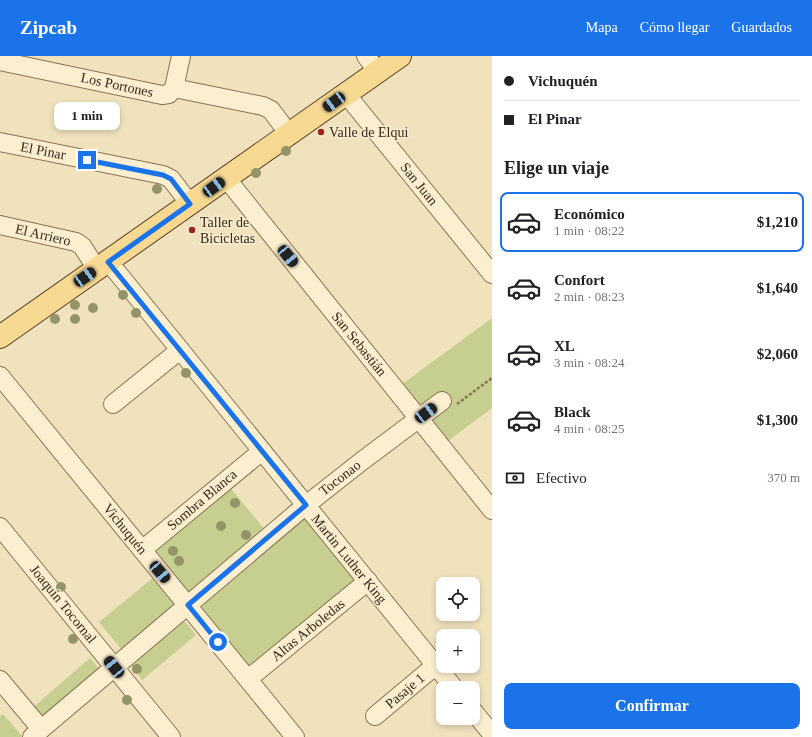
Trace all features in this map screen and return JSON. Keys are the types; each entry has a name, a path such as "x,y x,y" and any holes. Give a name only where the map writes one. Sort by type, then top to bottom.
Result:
{"main road":[{"path":"0,337 346,94 372,64 400,56"}],"street":[{"path":"174,88 180,56"},
{"name":"Los Portones","path":"0,61 162,95 169,94 174,88 263,106 270,110 289,134"},
{"name":"San Juan","path":"346,94 492,274"},
{"name":"El Pinar","path":"0,142 163,175 171,179 190,204"},
{"name":"San Sebastián","path":"226,178 492,510"},
{"name":"El Arriero","path":"0,225 76,242 103,265"},
{"name":"Martin Luther King","path":"103,265 180,350 436,665"},
{"path":"113,404 180,350"},
{"name":"Vichuquén","path":"0,376 295,737"},
{"name":"Toconao","path":"35,735 306,505 362,460 419,419 449,403"},
{"name":"Sombra Blanca","path":"142,550 262,451"},
{"name":"Joaquín Tocornal","path":"0,527 171,737"},
{"name":"Altas Arboledas","path":"248,679 368,581"},
{"name":"Pasaje 1","path":"375,716 436,665"},
{"name":"Martin Luther King","path":"442,673 449,681"},
{"path":"0,680 35,735"},
{"path":"480,719 492,734"}],"path":[{"path":"449,403 492,378"}],"green space":[{"path":"492,318 492,408 448,441 401,385"},
{"path":"228,485 265,530 121,649 99,622 165,568 150,550"},
{"path":"304,516 360,583 251,673 195,605"},
{"path":"181,617 196,635 142,680 128,662"},
{"path":"90,658 100,670 41,722 30,710"},
{"path":"3,714 22,736 21,737 0,737 0,716"}],"place":[{"name":"Valle de Elqui","path":"321,132"},
{"name":"Taller de Bicicletas","path":"192,230"}],"route":[{"path":"87,160 163,175 171,179 190,204 108,262 306,505 188,605 218,642"}]}
